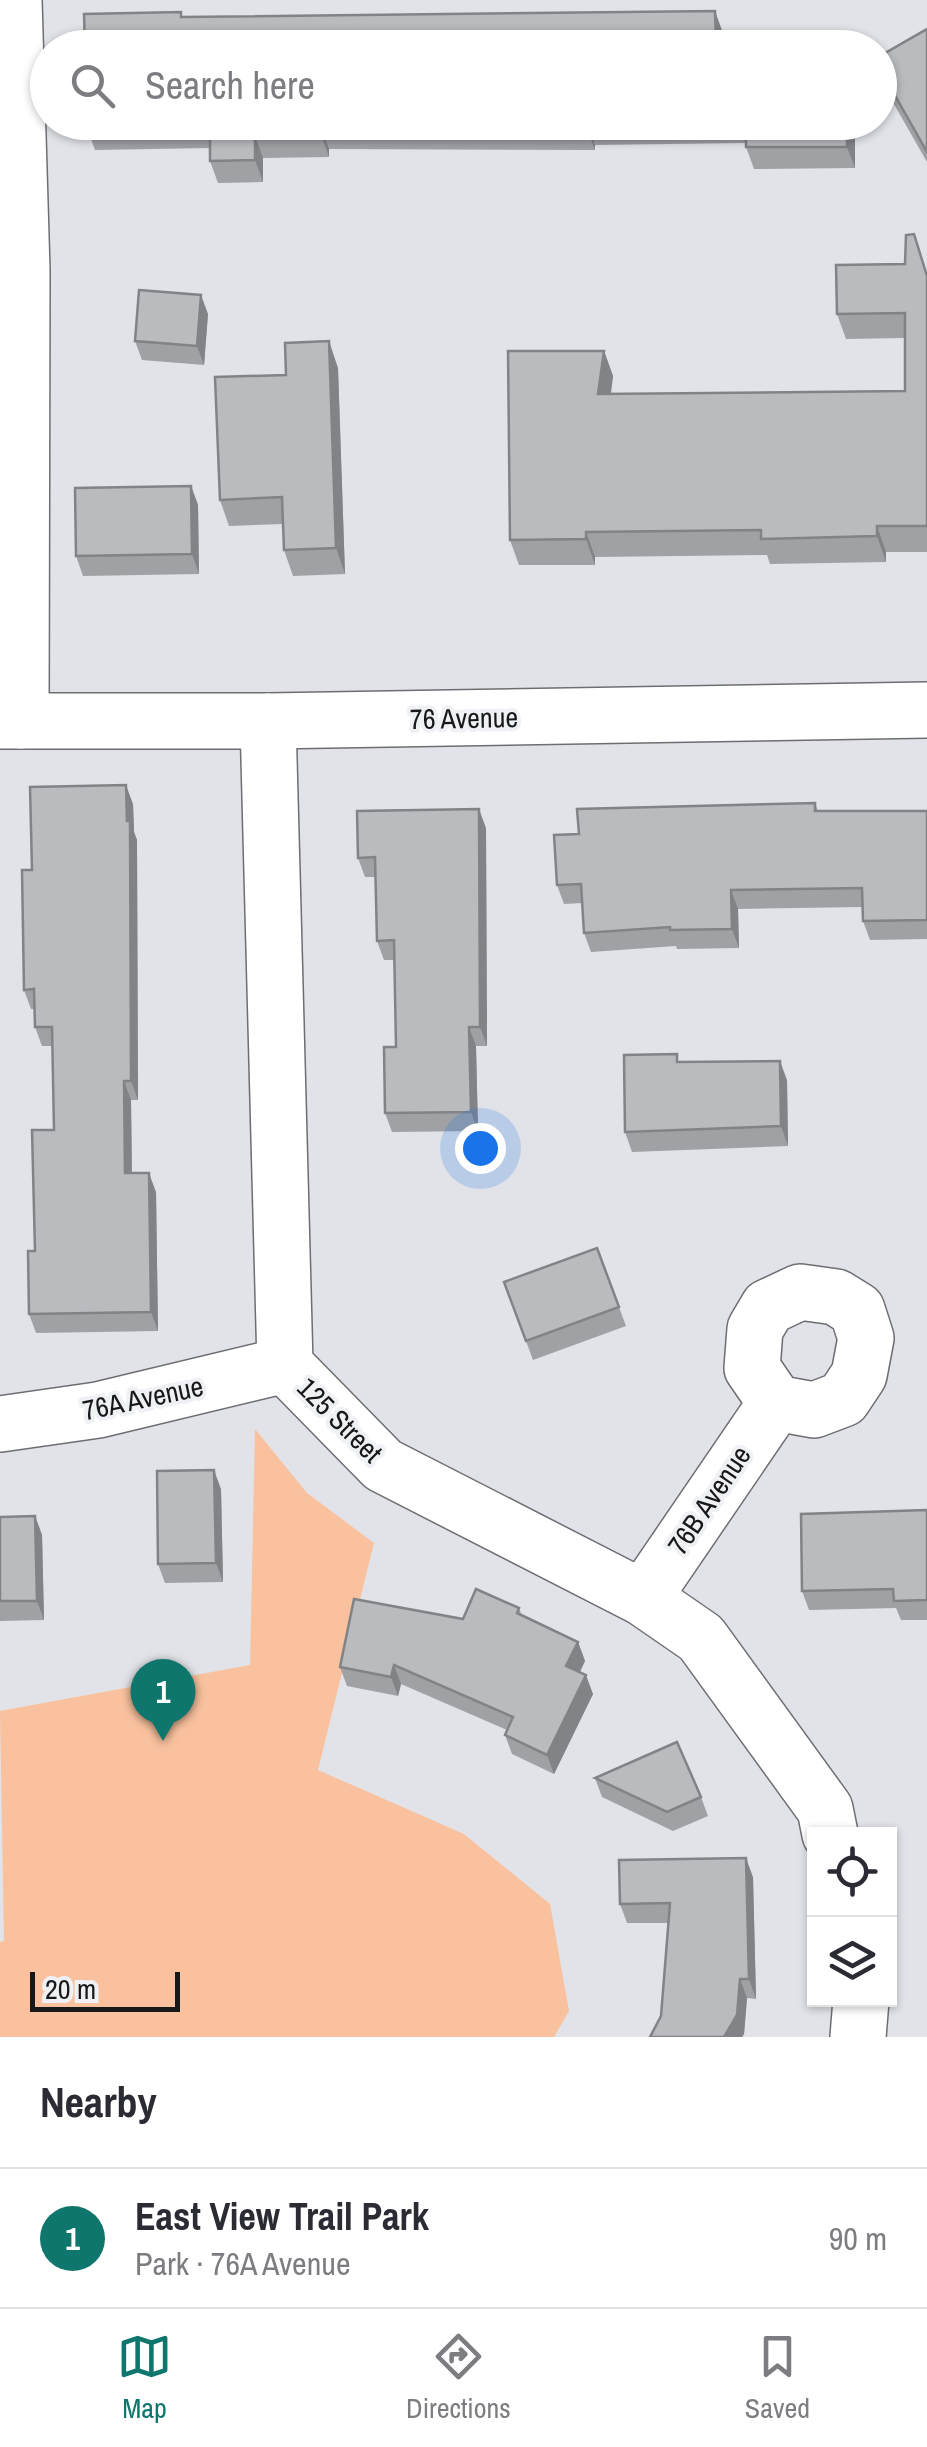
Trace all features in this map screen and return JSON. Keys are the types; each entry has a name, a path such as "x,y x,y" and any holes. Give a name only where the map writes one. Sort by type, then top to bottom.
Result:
{"street":[{"path":"10,721 22,270 14,0"},
{"name":"76 Avenue","path":"10,721 268,721 927,710"},
{"name":"125 Street","path":"268,721 285,1366 383,1465 643,1598 701,1638 824,1809 828,1827"},
{"name":"76A Avenue","path":"0,1424 98,1410 285,1366"},
{"name":"76B Avenue","path":"643,1598 776,1403"},
{"path":"858,2037 860,2007"}],"shaded area":[{"path":"255,1429 307,1493 374,1543 318,1770 464,1834 550,1904 569,2011 554,2037 0,2037 0,1942 4,1941 0,1711 250,1665"}],"building":[{"path":"715,11 716,30 84,30 84,14 181,12 181,17"},
{"path":"927,29 927,152 897,99 897,46"},
{"path":"210,140 255,140 255,160 210,161"},
{"path":"746,140 847,140 847,147 746,147"},
{"path":"914,234 927,276 927,526 877,526 877,536 761,539 761,530 586,532 586,539 510,540 508,351 604,351 598,394 905,391 905,313 837,314 836,265 905,264 906,235"},
{"path":"139,290 201,295 197,346 135,341"},
{"path":"329,341 336,548 284,550 282,497 220,500 215,377 286,375 285,343"},
{"path":"191,486 192,554 76,556 75,488"},
{"path":"126,785 130,821 131,1081 124,1081 125,1173 149,1173 151,1312 29,1314 28,1251 35,1251 32,1130 54,1130 52,1027 35,1027 34,989 24,990 22,870 32,870 30,787"},
{"path":"815,803 815,811 927,811 927,920 863,921 862,888 731,890 732,929 670,927 584,933 581,884 557,885 554,835 579,834 577,809"},
{"path":"479,809 480,1027 469,1027 471,1112 385,1113 384,1047 396,1047 394,940 377,941 375,857 358,858 357,811"},
{"path":"677,1054 677,1062 780,1061 781,1126 625,1132 624,1055"},
{"path":"597,1248 619,1307 526,1341 504,1282"},
{"path":"214,1470 216,1563 158,1564 157,1471"},
{"path":"927,1510 927,1600 894,1601 893,1589 802,1591 801,1514"},
{"path":"35,1516 37,1601 0,1601 0,1517"},
{"path":"476,1589 578,1642 566,1666 586,1675 547,1755 505,1735 513,1717 394,1665 391,1677 340,1667 354,1599 463,1619"},
{"path":"677,1742 701,1797 667,1812 595,1778"},
{"path":"746,1858 749,1979 740,1979 737,2015 724,2037 650,2037 661,2016 670,1903 620,1904 619,1860"}],"place":[{"name":"East View Trail Park","path":"163,1741"}]}
